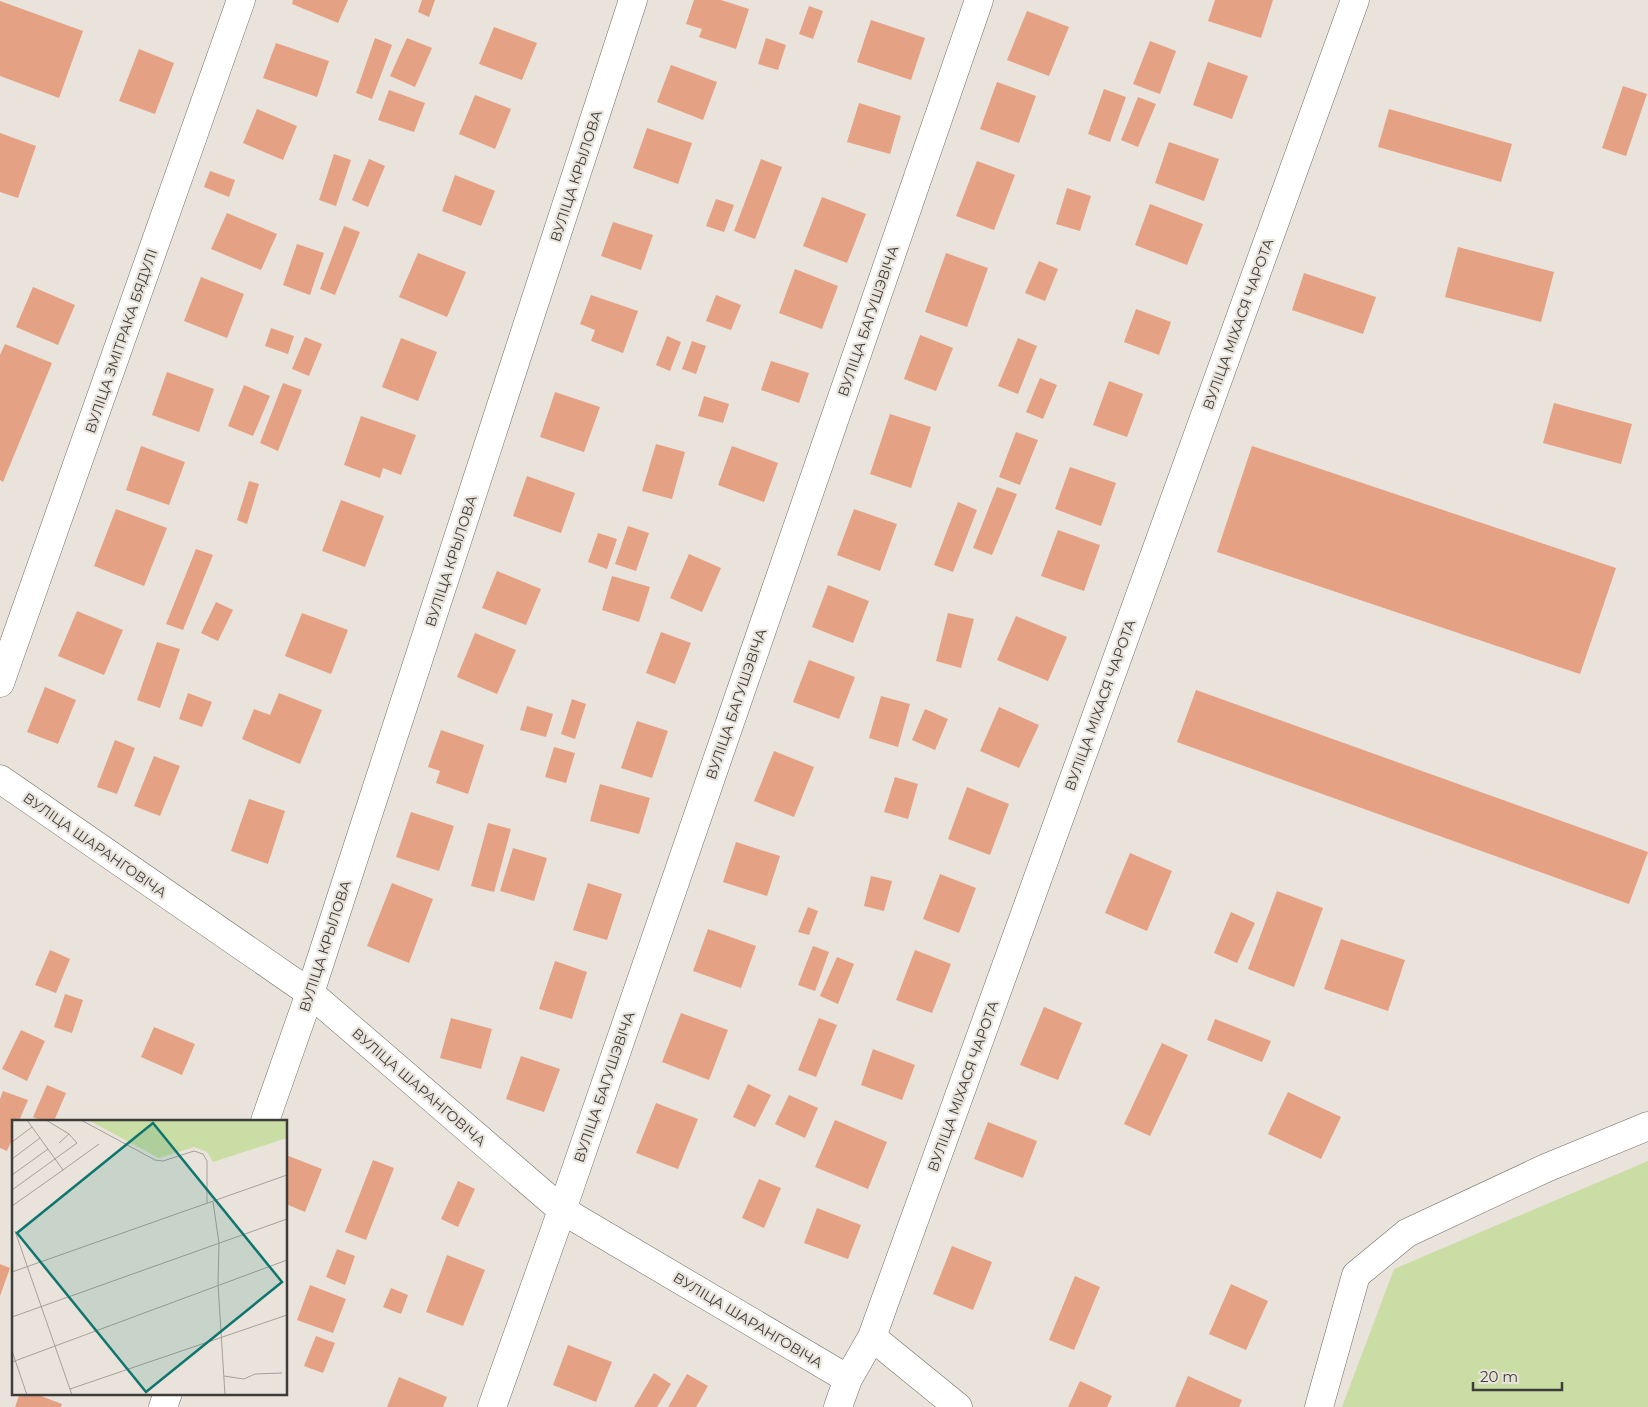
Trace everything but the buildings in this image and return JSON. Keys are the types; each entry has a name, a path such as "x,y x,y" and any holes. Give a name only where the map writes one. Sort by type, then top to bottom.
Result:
{"street":[{"name":"ВУЛІЦА ЗМІТРАКА БЯДУЛІ","path":"0,683 241,0"},
{"name":"ВУЛІЦА КРЫЛОВА","path":"265,1120 310,993 633,0"},
{"name":"ВУЛІЦА БАГУШЭВІЧА","path":"492,1407 562,1210 979,0"},
{"name":"ВУЛІЦА МІХАСЯ ЧАРОТА","path":"838,1407 848,1379 872,1337 1355,0"},
{"name":"ВУЛІЦА ШАРАНГОВІЧА","path":"0,779 310,993 562,1210 848,1379"},
{"path":"1320,1407 1356,1275 1407,1232 1546,1168 1648,1126"},
{"path":"872,1337 958,1407"},
{"path":"163,1407 168,1394"}],"green space":[{"path":"1648,1161 1648,1407 1342,1407 1394,1269"}]}
